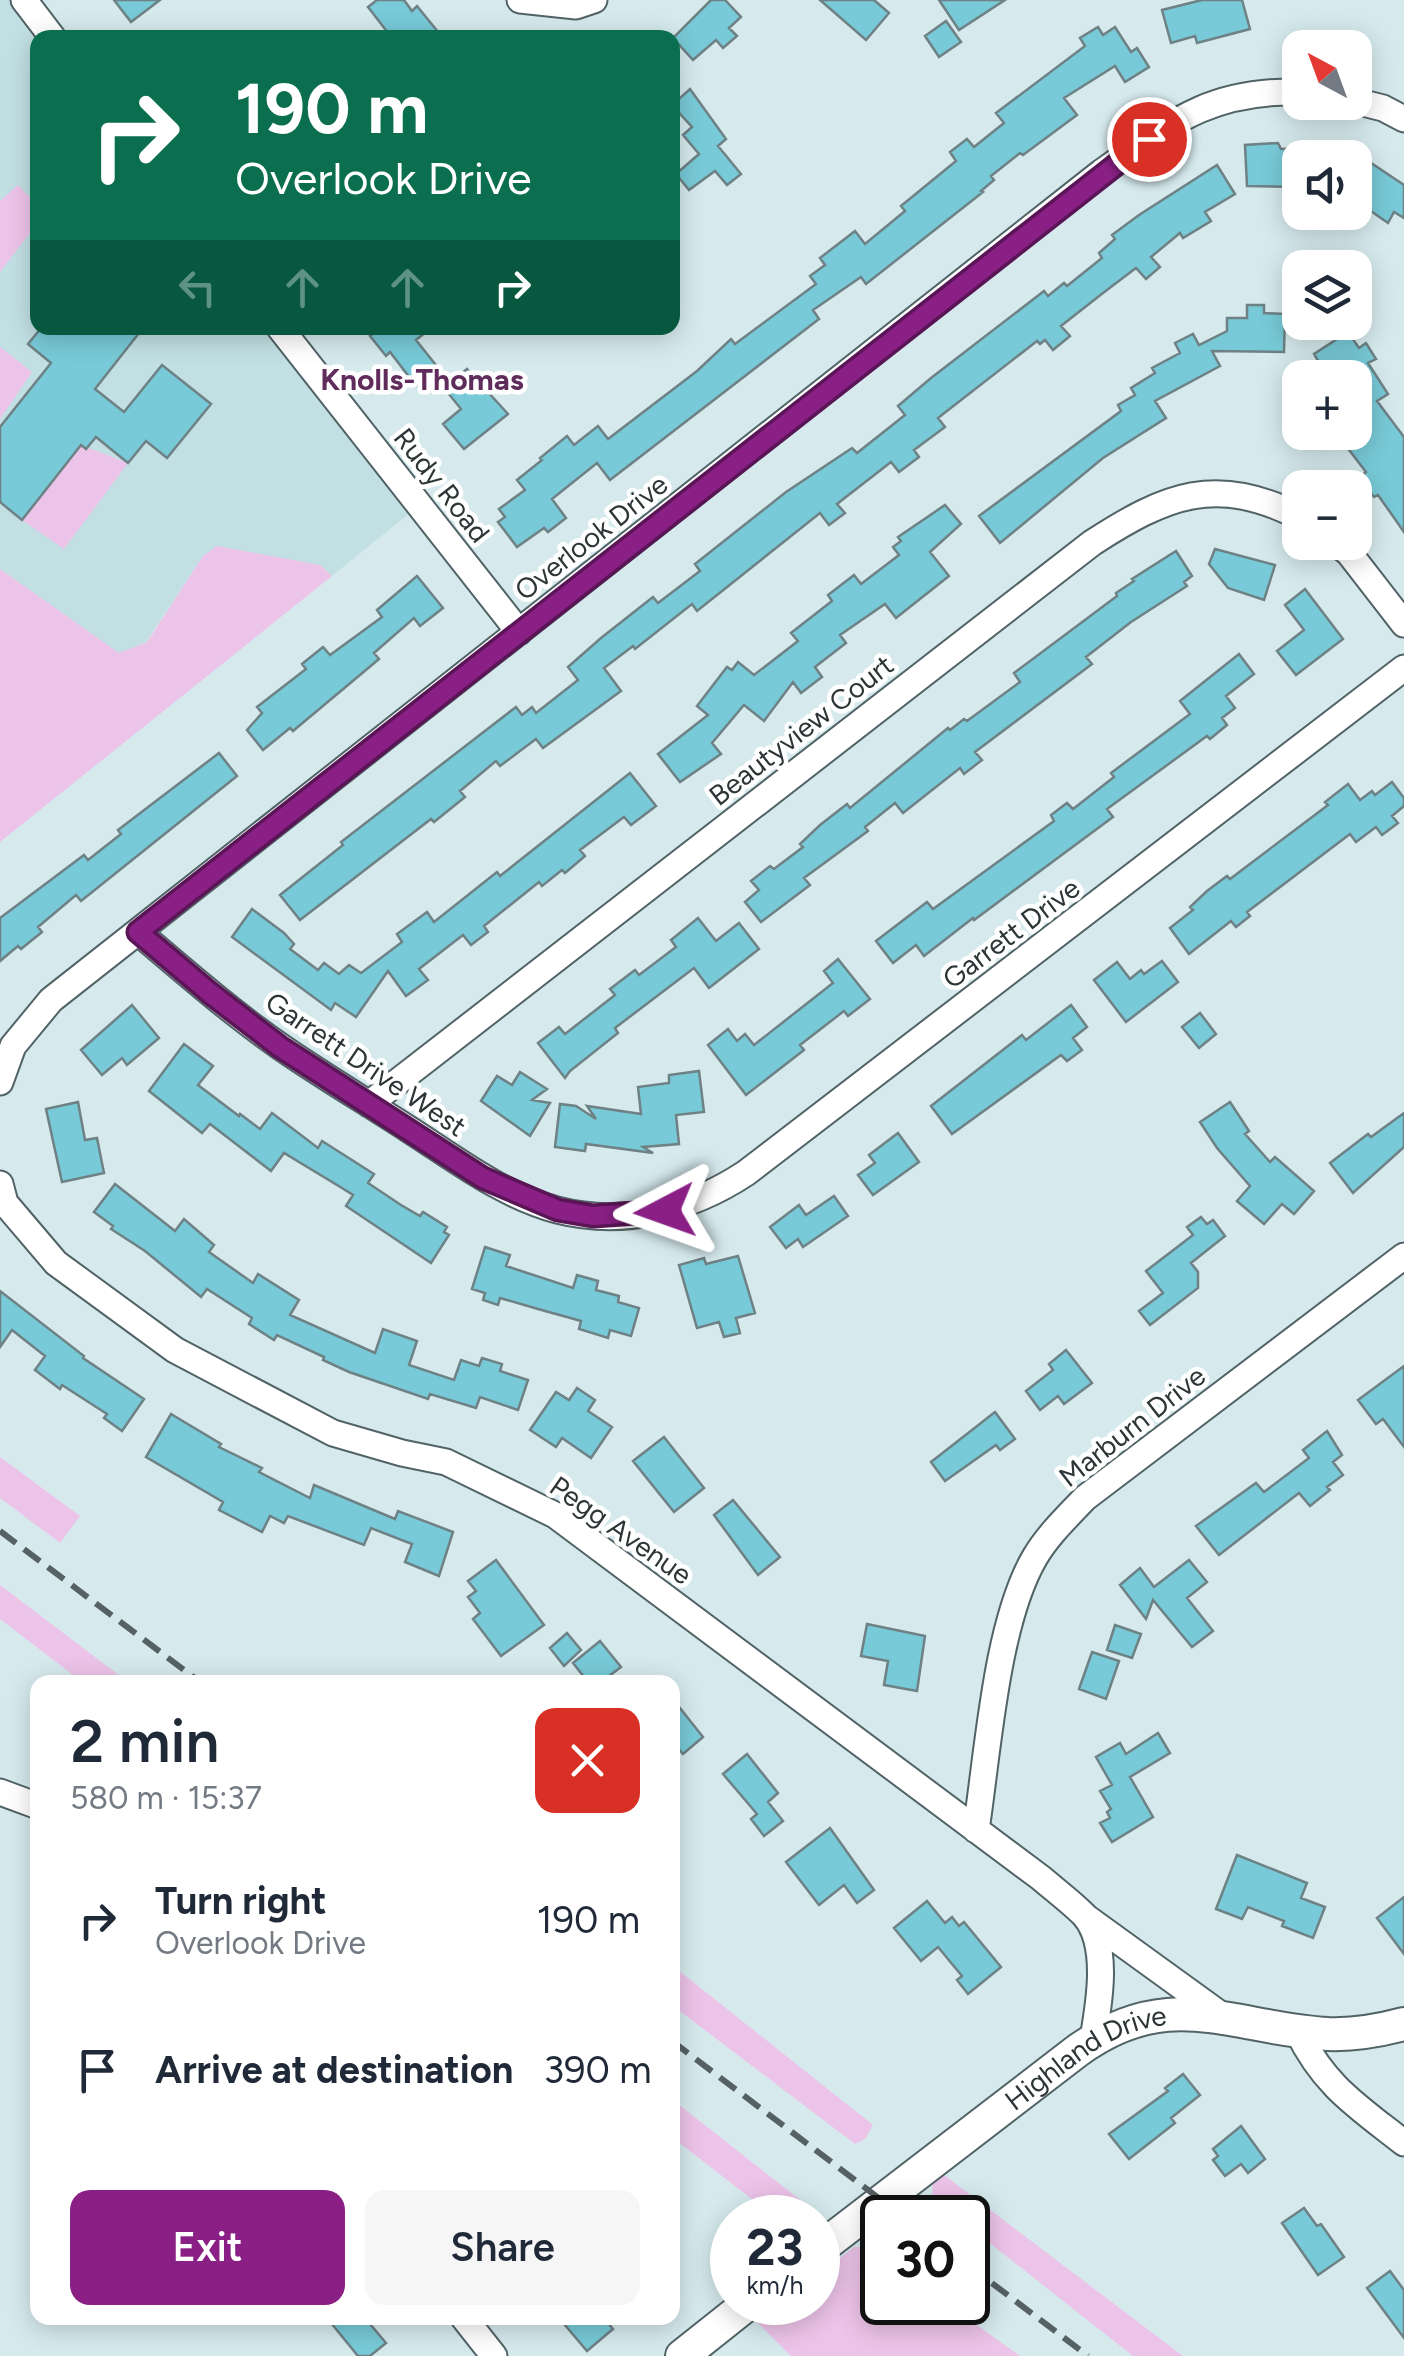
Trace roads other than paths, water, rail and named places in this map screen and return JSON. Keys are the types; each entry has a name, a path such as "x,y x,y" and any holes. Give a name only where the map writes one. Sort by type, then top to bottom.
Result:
{"street":[{"path":"24,0 47,30"},
{"path":"520,0 576,6 594,0"},
{"name":"Overlook Drive","path":"0,1082 13,1046 50,1000 1102,172 1202,106 1261,91 1282,92"},
{"path":"1372,105 1404,120"},
{"name":"Rudy Road","path":"286,335 519,632"},
{"name":"Beautyview Court","path":"369,1104 1092,543 1160,503 1212,493 1239,494 1282,508"},
{"path":"1354,560 1404,624"},
{"name":"Garrett Drive","path":"638,1214 695,1202 746,1173 1404,668"},
{"name":"Garrett Drive West","path":"138,932 280,1047 483,1178 558,1210 593,1216 638,1214"},
{"name":"Pegg Avenue","path":"0,1184 5,1203 56,1263 175,1350 333,1433 446,1462 554,1515 1221,2015"},
{"name":"Marburn Drive","path":"976,1830 1008,1628 1022,1584 1051,1534 1085,1498 1404,1256"},
{"path":"1,1792 30,1803"},
{"path":"1087,1918 1100,1956 1100,1998 1093,2038"},
{"name":"Highland Drive","path":"840,2233 1093,2038 1154,2014 1221,2015 1297,2030 1368,2033 1404,2024"},
{"path":"1297,2030 1313,2063 1336,2090 1404,2143"},
{"path":"470,2325 494,2356"},
{"path":"682,2356 721,2325"}],"railway":[{"path":"0,1531 191,1675"},
{"path":"680,2047 875,2195"},
{"path":"990,2282 1088,2356"}],"district":[{"name":"Knolls-Thomas","path":"422,379"}]}
